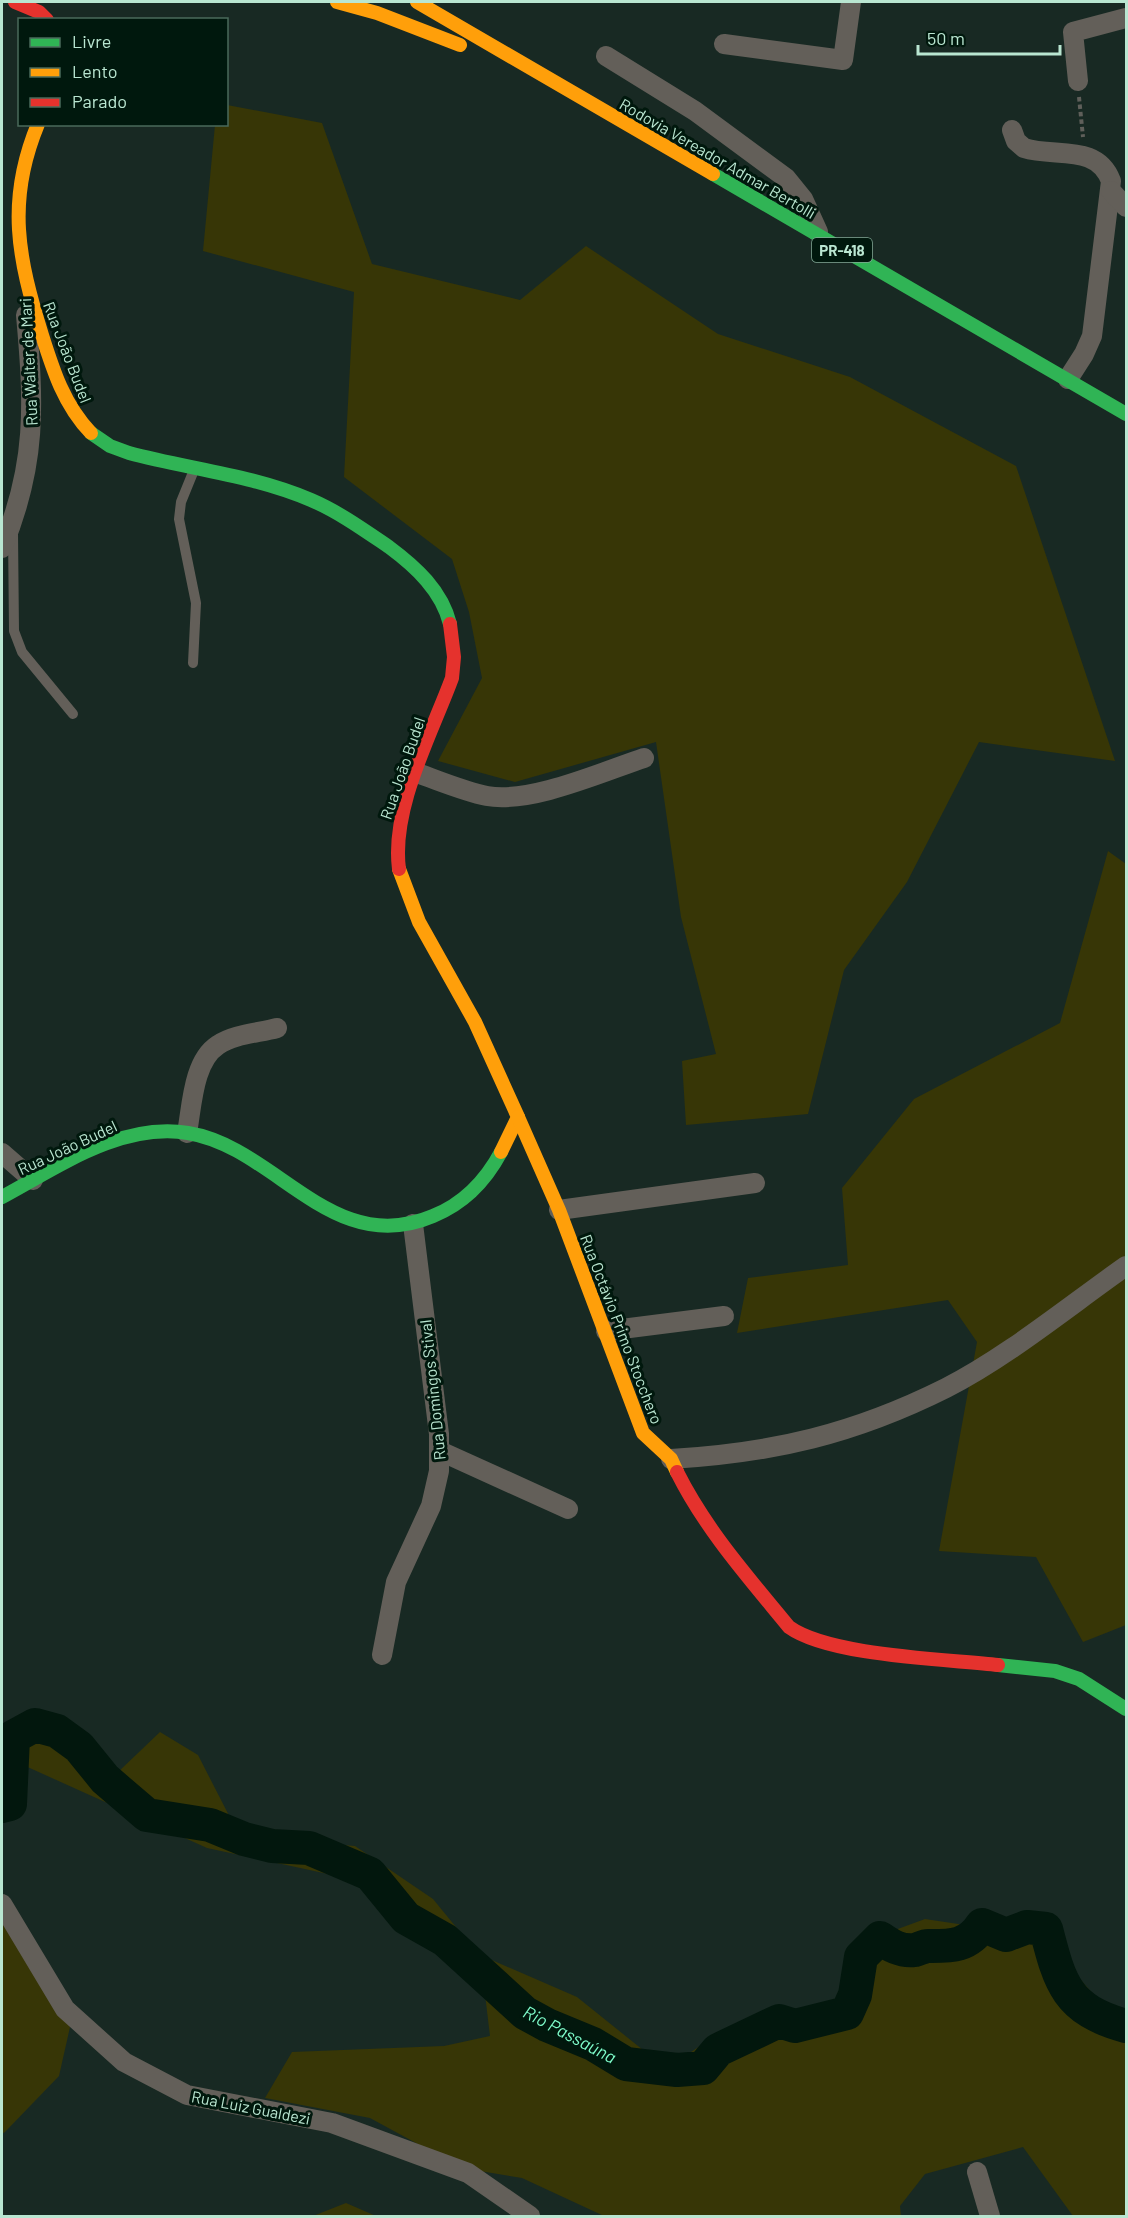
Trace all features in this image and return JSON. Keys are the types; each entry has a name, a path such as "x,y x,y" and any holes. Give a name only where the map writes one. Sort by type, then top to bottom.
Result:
{"main road":[{"path":"15,2 39,12 45,18"},
{"path":"337,2 377,13 559,84"},
{"name":"Rodovia Vereador Admar Bertolli","path":"417,2 1126,414"},
{"name":"Rua João Budel","path":"2,1197 89,1151 122,1138 160,1132 187,1133 237,1151 337,1216 364,1225 390,1227 413,1224 434,1216 458,1202 482,1181 495,1163 518,1117 471,1014 419,922 400,875 398,830 452,678 455,659 453,632 444,604 430,582 414,565 363,529 317,501 273,487 124,452 100,440 82,424 62,390 23,280 19,218 20,177 24,158 37,126"},
{"name":"Rua Octávio Primo Stocchero","path":"518,1117 559,1210 643,1433 649,1442 671,1459 695,1508 714,1536 771,1608 789,1627 803,1636 841,1647 1055,1671 1079,1679 1126,1708"}],"street":[{"path":"724,44 843,60 851,2"},
{"path":"1078,81 1073,32 1126,18"},
{"path":"606,56 695,111 786,178 802,199 821,237"},
{"path":"1012,130 1016,141 1024,148 1093,158 1104,167 1111,181 1092,336 1068,379"},
{"path":"1111,191 1126,207"},
{"name":"Rua Walter de Mari","path":"2,548 13,520 27,470 32,418 23,280"},
{"path":"417,773 488,796 506,797 542,791 644,758"},
{"path":"187,1133 202,1065 209,1053 229,1040 277,1028"},
{"path":"2,1154 33,1180"},
{"path":"559,1210 755,1183"},
{"name":"Rua Domingos Stival","path":"382,1655 396,1582 436,1491 440,1451 413,1224"},
{"path":"671,1459 764,1451 843,1431 889,1414 947,1388 988,1363 1126,1266"},
{"path":"606,1331 724,1316"},
{"path":"440,1451 568,1509"},
{"name":"Rua Luiz Gualdezi","path":"2,1904 65,2009 124,2062 187,2095 332,2123 468,2174 530,2217"},
{"path":"977,2172 990,2217"}],"lane":[{"path":"193,663 195,587 179,519 181,502 195,468"},
{"path":"13,520 14,631 22,652 73,714"}],"path":[{"path":"1078,81 1084,155"}],"shaded area":[{"path":"228,105 322,123 372,264 520,300 586,246 718,334 850,377 1016,466 1115,761 979,742 907,882 844,970 808,1114 686,1125 682,1061 716,1054 681,917 656,742 515,782 438,761 482,678 469,612 452,559 344,477 354,292 203,251 215,126 228,126"},
{"path":"1108,851 1126,864 1126,1625 1083,1642 1036,1557 939,1551 977,1342 948,1300 737,1333 748,1278 848,1265 842,1188 914,1099 1060,1023"},
{"path":"45,1724 116,1774 160,1732 198,1755 240,1837 355,1846 433,1899 478,1954 577,1997 643,2050 679,2060 724,2030 838,2014 865,1941 925,1919 1044,1937 1099,2001 1126,2016 1126,2216 1073,2216 1023,2147 925,2174 900,2206 901,2216 604,2216 522,2178 462,2168 370,2118 265,2098 292,2052 444,2046 490,2036 481,1961 440,1921 365,1882 207,1848 12,1760"},
{"path":"2,1903 11,1912 70,2027 59,2076 4,2133 2,2132"},
{"path":"346,2203 376,2216 313,2216"}],"waterway":[{"name":"Rio Passaúna","path":"2,1806 10,1804 13,1737 35,1725 57,1731 79,1747 105,1779 147,1815 210,1825 244,1839 272,1846 309,1848 370,1874 406,1918 445,1940 525,2013 593,2044 626,2064 677,2070 703,2068 718,2050 779,2021 795,2026 847,2013 855,1995 861,1957 880,1938 900,1949 915,1950 926,1946 958,1944 971,1938 982,1925 1006,1935 1027,1927 1046,1929 1062,1980 1078,2003 1091,2012 1126,2026"}],"traffic: fast":[{"path":"713,174 1126,414"},
{"path":"91,433 110,446 129,453 267,484 331,510 389,547 418,571 441,601 450,624"},
{"path":"2,1197 91,1150 139,1134 163,1131 188,1133 220,1142 334,1212 364,1223 397,1225 433,1216 464,1198 481,1181 501,1152"},
{"path":"998,1665 1055,1671 1079,1679 1126,1709"}],"traffic: slow":[{"path":"337,2 377,13 460,45"},
{"path":"417,2 713,174"},
{"path":"37,126 28,152 19,204 22,255 34,307 55,374 74,411 91,433"},
{"path":"399,869 419,922 475,1022 518,1117 501,1152"},
{"path":"518,1117 559,1210 643,1433 671,1459 677,1472"}],"traffic: jam":[{"path":"15,2 39,12 45,18"},
{"path":"399,869 398,846 407,797 452,678 454,657 450,624"},
{"path":"677,1472 714,1533 789,1627 807,1637 859,1650 998,1665"}]}
